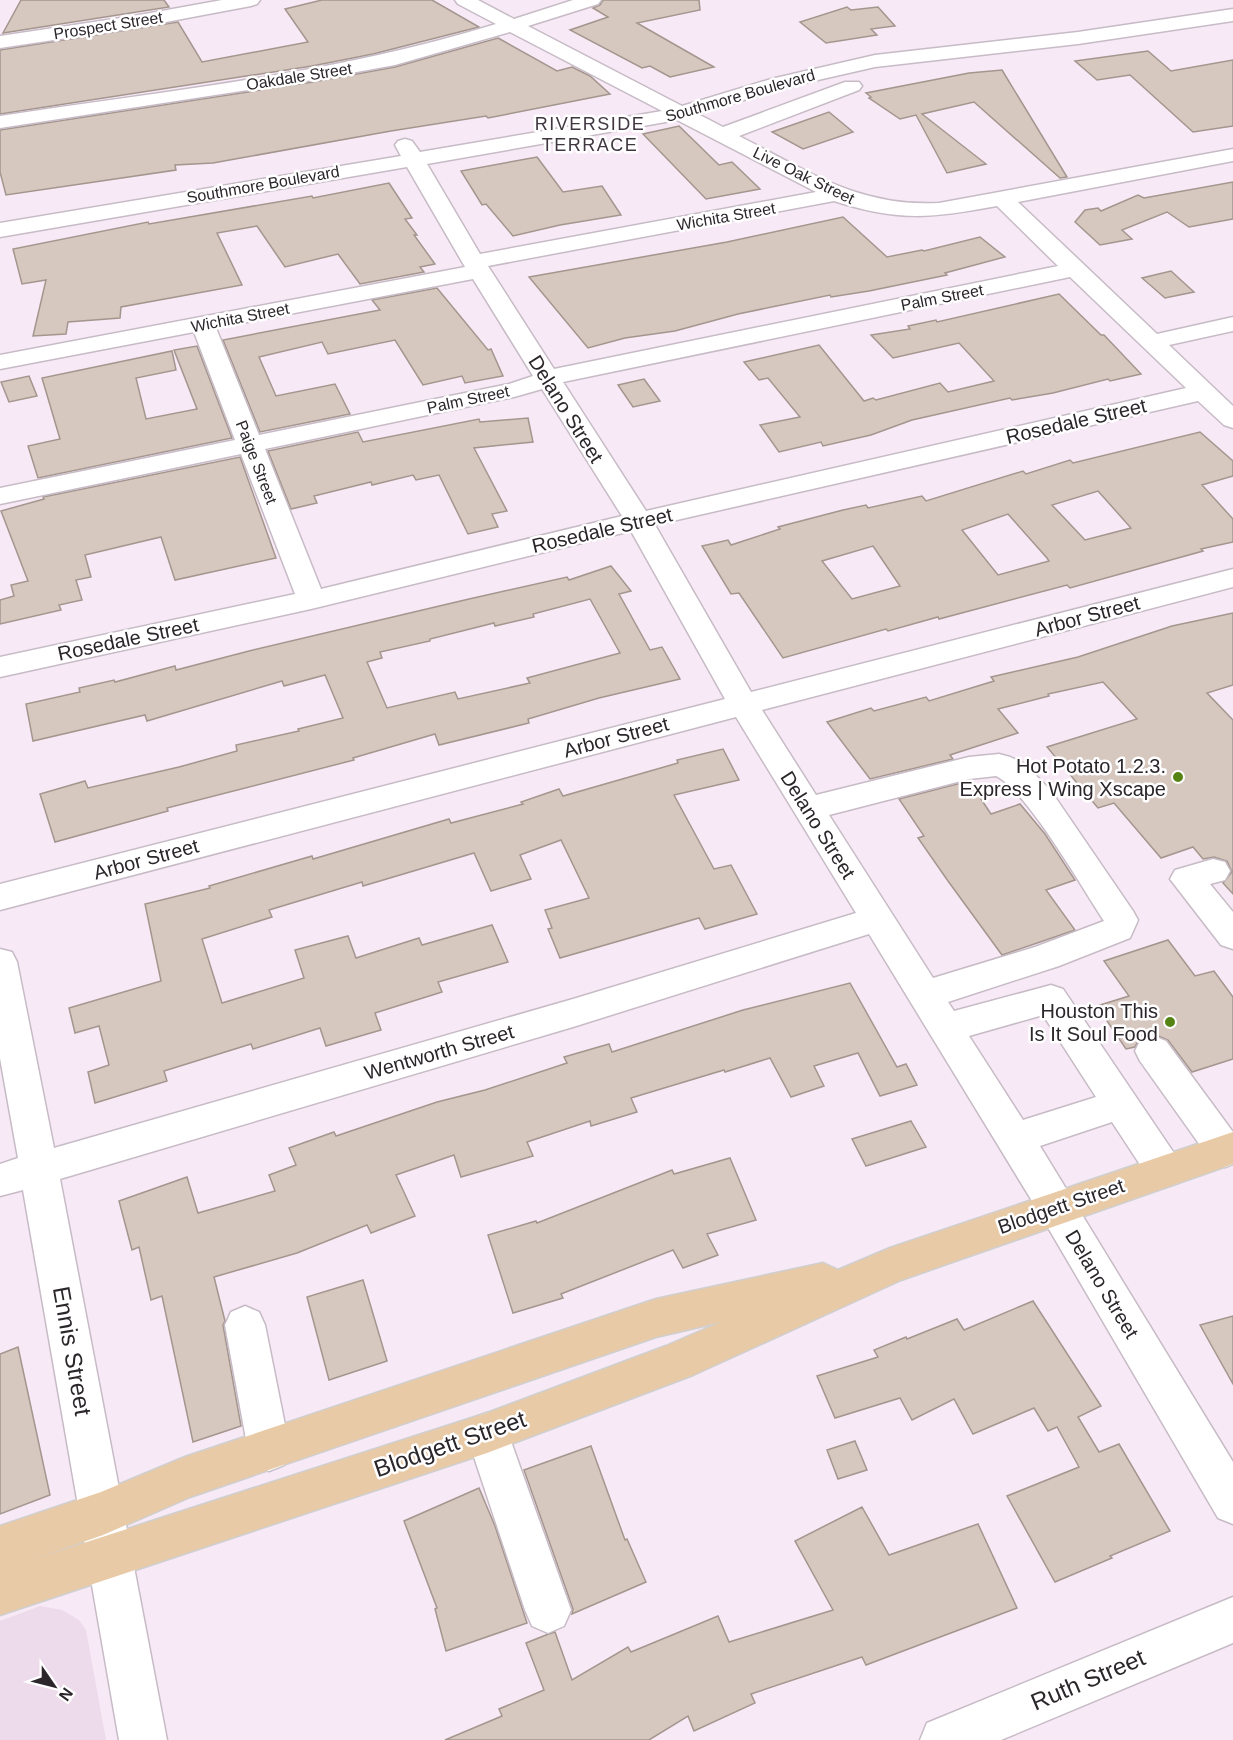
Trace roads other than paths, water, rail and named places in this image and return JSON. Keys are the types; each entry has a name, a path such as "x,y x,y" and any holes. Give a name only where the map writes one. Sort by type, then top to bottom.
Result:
{"main road":[{"name":"Blodgett Street","path":"0,1592 487,1433 678,1361 890,1266 1229,1149"},
{"name":"Blodgett Street","path":"0,1548 103,1513 185,1478 656,1318 890,1266"}],"street":[{"name":"Prospect Street","path":"0,42 193,6 251,0"},
{"name":"Live Oak Street","path":"464,0 835,194 871,206 916,212 1001,198"},
{"name":"Oakdale Street","path":"0,122 371,63 458,42 592,0"},
{"name":"Southmore Boulevard","path":"0,230 662,103 800,63 886,46 1078,38 1225,6"},
{"name":"Southmore Boulevard","path":"0,215 409,152 682,113 777,83 956,44"},
{"path":"777,83 811,102"},
{"path":"722,135 852,86"},
{"name":"Delano Street","path":"409,152 476,267 637,521 743,704 1057,1207 1233,1503"},
{"path":"1001,198 1233,154"},
{"name":"Wichita Street","path":"0,362 203,324 835,194"},
{"path":"1001,198 1233,420"},
{"name":"Palm Street","path":"0,496 513,390 567,373 1075,269"},
{"name":"Paige Street","path":"203,324 310,600"},
{"path":"1151,342 1233,324"},
{"name":"Rosedale Street","path":"0,667 310,600 637,521 1203,392"},
{"name":"Arbor Street","path":"0,897 1233,578"},
{"path":"808,809 969,768 999,765 1014,772 1040,799 1121,920 1118,929 1088,942 1015,968 924,995"},
{"path":"1213,871 1187,879 1233,936"},
{"name":"Wentworth Street","path":"19,1174 573,1013 877,919"},
{"name":"Ennis Street","path":"0,962 19,1174 103,1513 142,1740"},
{"path":"945,1028 1051,999 1165,1171"},
{"path":"1153,1051 1229,1149"},
{"path":"1014,1139 1120,1104"},
{"path":"245,1325 268,1449"},
{"path":"487,1433 548,1610"},
{"name":"Ruth Street","path":"944,1740 1233,1620"}],"place":[{"name":"Hot Potato 1.2.3. Express | Wing Xscape","path":"1178,777"},
{"name":"Houston This Is It Soul Food","path":"1170,1022"}],"district":[{"name":"RIVERSIDE TERRACE","path":"590,134"}]}
